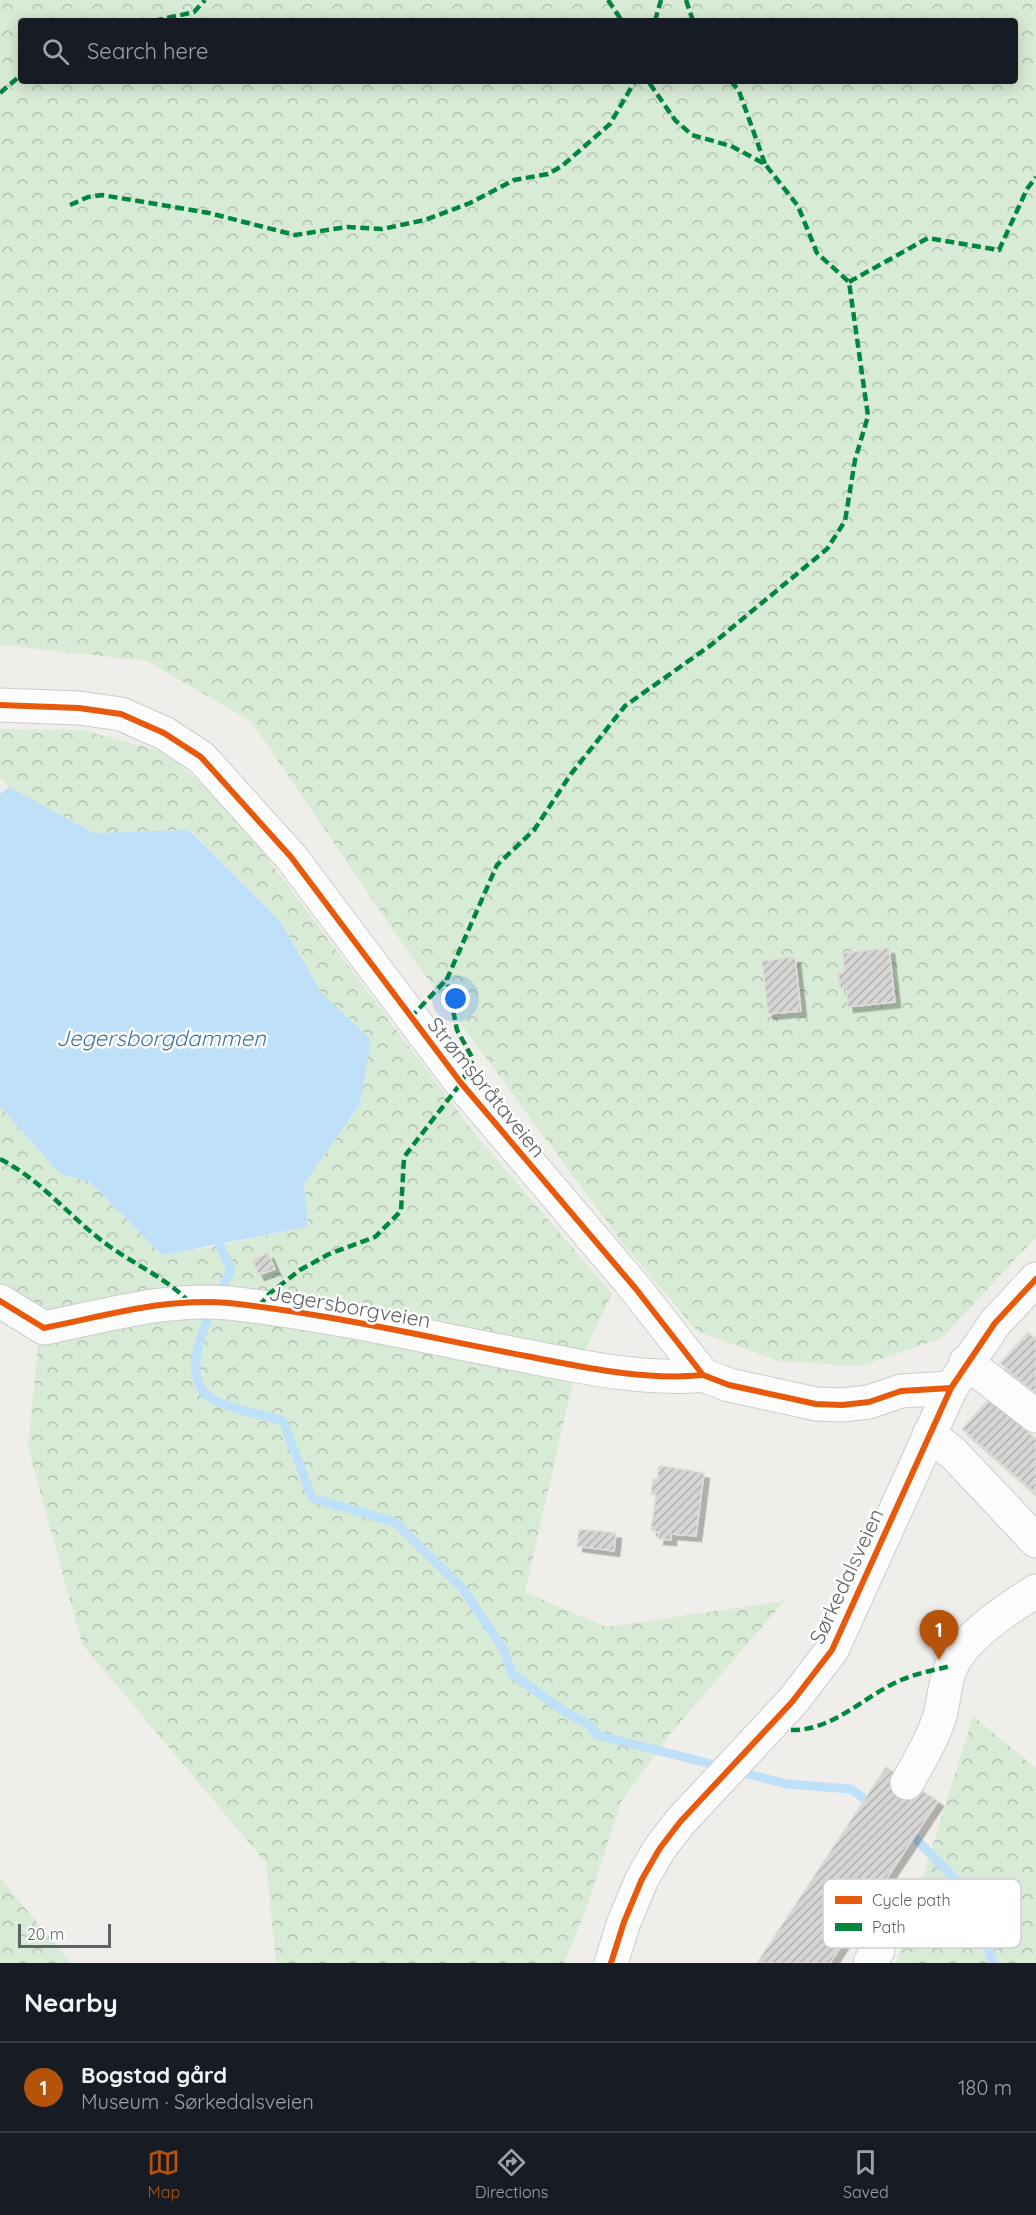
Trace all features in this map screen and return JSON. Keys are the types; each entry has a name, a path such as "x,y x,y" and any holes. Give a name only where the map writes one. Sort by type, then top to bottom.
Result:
{"street":[{"name":"Strømsbråtaveien","path":"0,705 79,708 121,714 164,733 201,757 253,812 291,857 454,1074 636,1289 703,1376"},
{"name":"Sørkedalsveien","path":"610,1963 624,1922 651,1864 680,1822 792,1702 832,1650 958,1375 995,1323 1036,1279"},
{"name":"Jegersborgveien","path":"0,1301 44,1328 167,1303 215,1301 402,1330 560,1362 656,1376 703,1376"},
{"path":"703,1376 729,1385 816,1404 842,1405 869,1402 958,1375 1036,1416"},
{"path":"929,1434 954,1454 1036,1540"},
{"path":"907,1783 927,1748 940,1714 951,1666 975,1636 1006,1610 1036,1591"}],"green space":[{"path":"0,0 1036,0 1036,1237 942,1338 861,1366 778,1361 697,1331 621,1241 413,959 251,721 147,661 0,645"},
{"path":"0,729 82,730 168,753 236,817 475,1134 612,1294 576,1368 525,1592 606,1627 784,1601 670,1734 621,1802 585,1912 564,1963 276,1963 266,1863 82,1644 28,1447 38,1345 75,1321 34,1309 0,1287 0,1106 60,1174 90,1182 161,1254 202,1249 308,1227 304,1184 360,1104 371,1040 321,992 280,921 190,830 94,833 9,787 0,778"},
{"path":"973,1716 1036,1768 1036,1963 896,1963 901,1948 1021,1948 1021,1879 922,1879"},
{"path":"0,1878 71,1963 0,1963"}],"water":[{"name":"Jegersborgdammen","path":"9,787 94,833 189,830 280,921 321,992 371,1040 360,1104 304,1184 308,1227 162,1255 90,1182 60,1174 0,1106 0,794"}],"building":[{"path":"889,948 895,1002 848,1007 846,987 840,988 838,972 844,972 843,953"},
{"path":"795,957 801,1011 768,1014 762,961"},
{"path":"268,1253 275,1269 259,1275 252,1260"},
{"path":"1028,1332 1036,1339 1036,1394 1000,1363"},
{"path":"990,1398 1036,1439 1036,1494 962,1429"},
{"path":"659,1467 704,1473 696,1536 671,1534 671,1540 658,1539 659,1533 651,1530 656,1495 651,1494 653,1479 657,1480"},
{"path":"579,1529 616,1533 614,1551 577,1546"},
{"path":"886,1767 938,1801 886,1879 823,1879 823,1948 840,1948 830,1963 757,1963"}],"waterway":[{"path":"218,1297 231,1269 220,1246"},
{"path":"212,1309 198,1345 196,1358 198,1383 205,1393 216,1401 283,1421 312,1498 395,1522 462,1588 504,1650 512,1674 565,1712 590,1725 597,1735 723,1767"},
{"path":"736,1771 787,1784 851,1789 874,1806"},
{"path":"907,1830 955,1879"},
{"path":"988,1948 993,1963"}],"marked path":[{"path":"167,18 194,12 205,0"},
{"path":"608,0 620,18"},
{"path":"656,18 661,0"},
{"path":"686,0 692,18"},
{"path":"0,93 18,78"},
{"path":"70,205 88,197 102,195 209,213 295,235 347,227 382,229 425,220 470,203 514,180 548,174 562,166 610,124 633,84"},
{"path":"259,1306 269,1294 300,1270 329,1254 375,1237 401,1211 404,1157 461,1083 473,1059 457,1030 447,979 497,865 534,830 571,774 625,706 711,645 827,549 845,521 855,460 868,416 849,282 817,253 798,206 765,164 731,146 692,135 675,120 650,84"},
{"path":"733,84 739,91 765,164"},
{"path":"849,282 928,238 999,250 1027,189 1036,177"},
{"path":"410,1018 447,979"},
{"path":"0,1159 43,1189 109,1246 160,1278 188,1301"},
{"path":"791,1730 821,1725 901,1680 951,1666"}],"cycle path":[{"path":"0,705 79,708 121,714 164,733 201,757 291,857 461,1083 636,1289 703,1375 729,1385 816,1404 842,1405 869,1402 901,1391 951,1388"},
{"path":"611,1963 624,1922 642,1879 660,1848 680,1822 792,1702 832,1650 951,1388 995,1323 1036,1279"},
{"path":"0,1301 44,1328 159,1305 229,1303 341,1320 614,1372 659,1376 703,1375"}],"place":[{"name":"Bogstad gård","path":"939,1660"}]}
